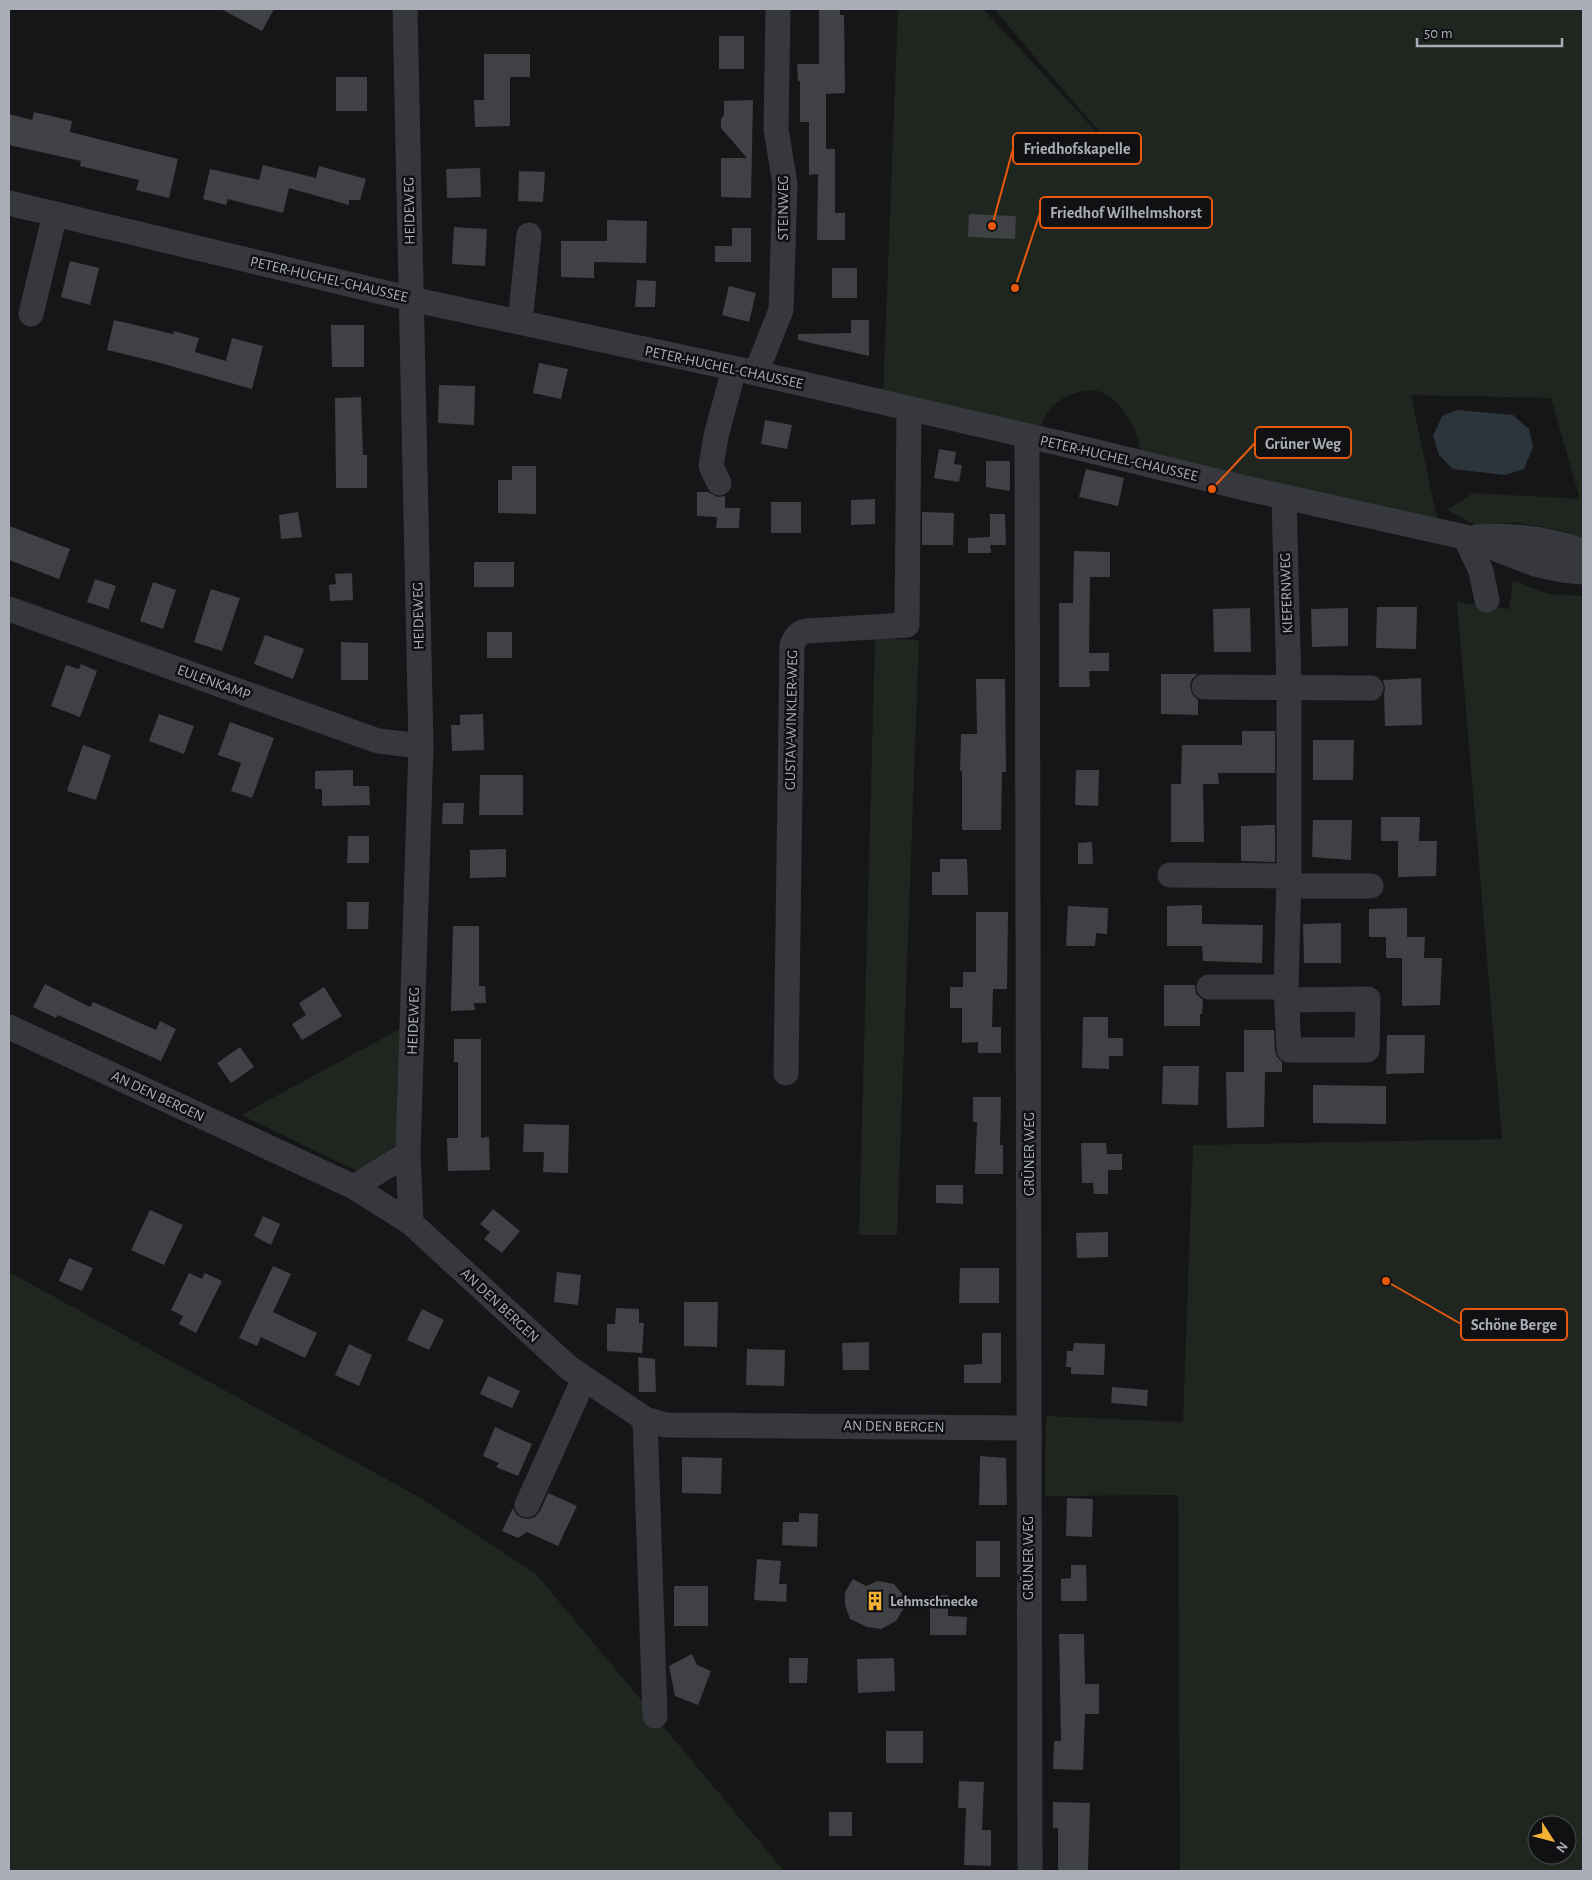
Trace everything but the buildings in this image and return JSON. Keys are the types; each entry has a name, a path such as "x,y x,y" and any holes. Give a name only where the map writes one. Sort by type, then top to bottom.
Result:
{"street":[{"name":"HEIDEWEG","path":"405,9 421,746 408,1153 412,1223"},
{"name":"STEINWEG","path":"719,483 711,466 716,436 745,371 781,310 785,184 776,129 778,9"},
{"name":"PETER-HUCHEL-CHAUSSEE","path":"9,203 411,299 745,371 1465,538"},
{"path":"30,314 56,214"},
{"path":"520,322 529,235"},
{"name":"GUSTAV-WINKLER-WEG","path":"786,1073 792,645 795,638 801,632 806,631 907,626 909,409"},
{"name":"GRÜNER WEG","path":"1027,436 1030,1871"},
{"name":"KIEFERNWEG","path":"1209,986 1287,994 1289,688 1284,497"},
{"path":"1465,538 1495,536 1542,539 1583,551"},
{"path":"1465,538 1534,564 1583,572"},
{"path":"1465,538 1481,571 1486,600"},
{"name":"EULENKAMP","path":"9,609 378,741 421,746"},
{"path":"1204,687 1371,688"},
{"path":"1170,875 1371,886"},
{"name":"AN DEN BERGEN","path":"9,1027 354,1187 412,1223 561,1361 584,1379 645,1419 665,1425 1028,1428"},
{"path":"354,1187 408,1153"},
{"path":"527,1505 584,1379"},
{"path":"645,1419 655,1716"}],"shaded area":[{"path":"898,9 983,9 1131,169 994,9 1583,9 1583,539 1564,531 1516,522 1477,526 1447,510 1473,493 1580,499 1551,398 1411,395 1436,514 1445,528 1141,455 1138,437 1122,408 1106,394 1098,391 1079,392 1059,401 1049,410 1037,434 883,396"},
{"path":"1457,410 1513,415 1529,429 1533,447 1524,469 1505,475 1453,469 1439,455 1433,436 1442,416"},
{"path":"1513,581 1549,594 1583,596 1583,1871 1180,1871 1178,1495 1045,1496 1046,1416 1183,1422 1193,1145 1502,1139 1457,602 1509,609"},
{"path":"875,638 919,640 897,1235 859,1235"},
{"path":"409,1024 397,1144 357,1171 241,1115"},
{"path":"9,1272 419,1497 536,1574 784,1871 9,1871"}],"place":[{"name":"Friedhofskapelle","path":"992,226"},
{"name":"Friedhof Wilhelmshorst","path":"1015,288"},
{"name":"Grüner Weg","path":"1212,489"},
{"name":"Schöne Berge","path":"1386,1281"},
{"name":"Lehmschnecke","path":"875,1601"}]}
